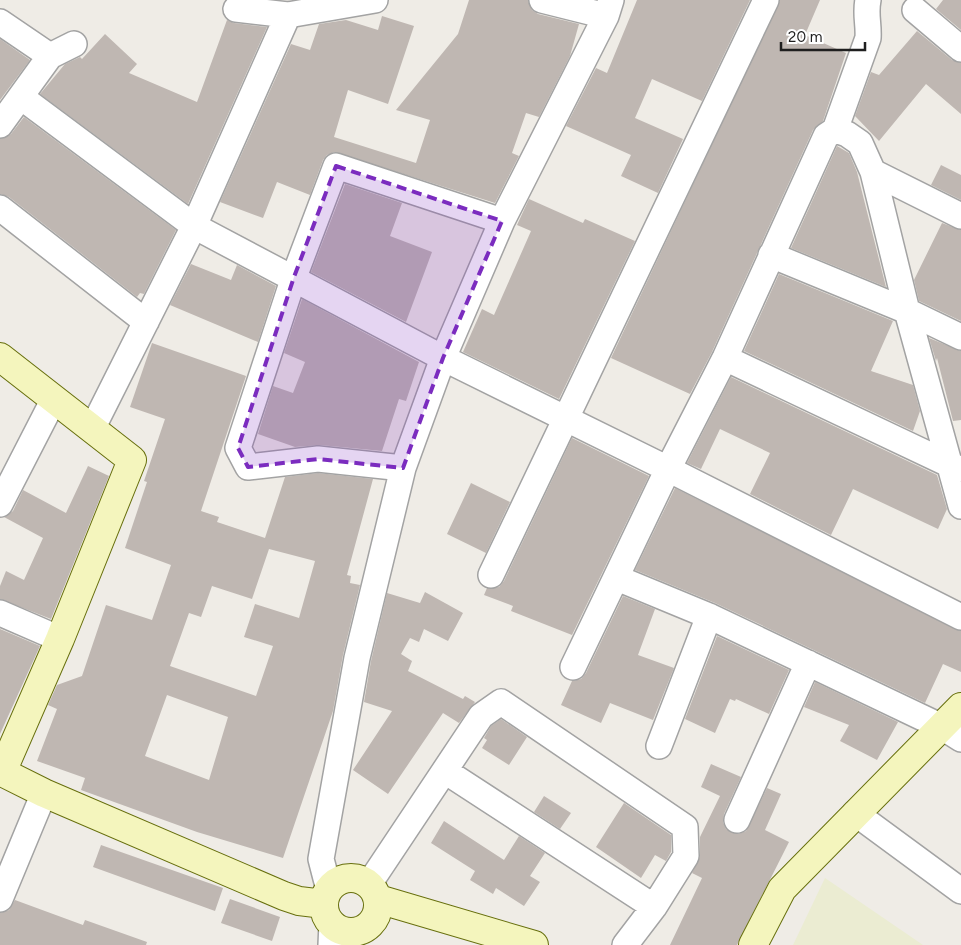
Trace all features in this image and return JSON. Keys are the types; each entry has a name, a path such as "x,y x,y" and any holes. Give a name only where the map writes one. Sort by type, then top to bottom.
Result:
{"street":[{"path":"236,9 288,15 375,0"},
{"path":"329,916 321,859 357,658 403,468 443,358 502,221 608,8 542,0"},
{"path":"491,575 766,0"},
{"path":"573,667 668,469 725,358 826,136 834,130 868,38 869,24 866,18 868,0"},
{"path":"915,10 961,49"},
{"path":"92,429 194,226 288,15"},
{"path":"0,22 50,56"},
{"path":"0,125 50,56 74,44"},
{"path":"21,97 194,226 294,277 443,358 961,617"},
{"path":"834,130 847,134 860,143 873,172 907,311 955,467 961,506"},
{"path":"403,468 318,459 248,467 238,448 294,277 336,166 502,221"},
{"path":"873,172 961,216"},
{"path":"0,208 146,322"},
{"path":"771,255 907,311 961,337"},
{"path":"0,357 132,460 60,639 1,771 44,792 299,901 329,916 347,932 364,929 376,916 373,891 445,772 482,716 502,702 685,827 686,856 654,907 625,945"},
{"path":"725,358 955,467"},
{"path":"0,504 54,399"},
{"path":"617,578 709,616 951,733"},
{"path":"0,613 60,639"},
{"path":"659,746 709,616"},
{"path":"737,820 808,663"},
{"path":"753,945 782,889 854,813 951,733 961,707"},
{"path":"445,772 654,907"},
{"path":"0,899 44,792"},
{"path":"854,813 961,891"},
{"path":"329,916 335,883 352,878 373,891 534,945"}],"highlighted area":[{"path":"336,166 502,221 443,358 403,468 318,459 248,467 238,448 294,277"}],"green space":[{"path":"825,878 923,945 793,945"}],"building":[{"path":"469,0 528,0 532,10 538,14 579,24 570,56 539,117 526,113 512,153 519,156 495,203 334,152 327,155 323,160 310,195 277,182 263,218 220,202 291,44 310,50 319,24 346,20 378,30 382,16 414,26 388,104 348,90 334,137 416,163 430,120 396,110 458,34"},
{"path":"637,0 750,0 702,101 652,79 635,118 683,139 658,193 621,176 631,155 566,126 596,68 607,73"},
{"path":"780,0 820,0 805,35 846,53 823,121 813,130 712,352 690,394 611,358"},
{"path":"943,0 961,0 961,30 936,9"},
{"path":"227,20 234,23 267,27 188,204 40,94 65,64 80,57 82,59 105,34 137,64 129,73 197,102"},
{"path":"917,31 952,60 961,63 961,114 926,84 879,141 855,116 871,72 879,75"},
{"path":"0,39 30,60 0,100"},
{"path":"24,117 176,230 144,294 140,293 137,297 9,197 0,194 0,139 11,134"},
{"path":"837,146 849,153 857,172 886,287 791,248"},
{"path":"941,165 961,175 961,200 931,185"},
{"path":"345,184 402,203 390,236 432,252 406,322 311,272"},
{"path":"529,199 583,223 585,219 635,241 559,399 463,352 482,309 494,315 531,231 517,225"},
{"path":"942,223 961,230 961,321 919,301 914,280"},
{"path":"191,264 231,280 237,265 276,286 258,342 170,305"},
{"path":"779,274 893,321 871,371 913,385 920,411 913,431 744,351"},
{"path":"302,299 419,362 406,401 399,399 382,451 320,445 295,447 258,434 273,386 293,393 305,362 284,353"},
{"path":"929,338 961,351 961,420 953,421 937,358 936,361"},
{"path":"152,343 246,376 201,511 219,517 217,522 265,538 285,477 318,473 373,479 347,575 351,576 350,583 360,585 343,655 333,711 283,858 197,832 81,790 85,778 37,761 57,709 48,705 57,685 82,676 106,605 152,620 171,565 125,548 147,482 144,481 165,419 130,407","holes":["269,549 315,561 299,618 255,604 244,637 273,646 256,696 170,666 189,613 201,617 212,586 252,599","167,695 228,717 209,780 145,756"]},
{"path":"731,377 937,475 947,509 938,529 853,489 831,535 750,494 770,453 720,429 701,469 687,463"},
{"path":"572,438 649,476 572,635 511,611 513,606 484,595 487,588 499,587 504,581"},
{"path":"88,466 109,476 51,619 0,599 0,586 6,571 24,580 43,538 4,517 13,511 23,490 66,513"},
{"path":"471,483 510,502 486,553 447,534"},
{"path":"675,488 961,631 961,672 943,664 925,703 715,603 635,570"},
{"path":"425,592 463,613 448,641 424,629 419,642 410,638 401,654 412,661 408,671 463,699 465,696 475,702 459,723 443,713 388,794 353,770 392,711 364,702 371,661 387,593 420,603"},
{"path":"623,596 655,609 638,655 674,668 653,720 610,703 601,723 561,705 572,681 581,679 586,673"},
{"path":"0,629 40,646 0,734"},
{"path":"717,636 789,670 769,714 736,699 735,701 730,699 715,733 685,719"},
{"path":"815,682 898,722 877,760 840,741 849,725 804,707"},
{"path":"501,719 527,737 509,765 482,748 487,740 484,738 491,726"},
{"path":"711,764 741,777 724,814 723,822 726,829 738,834 746,831 767,788 781,794 765,830 789,842 737,945 670,945 702,878 692,873 700,856 700,837 720,796 701,787"},
{"path":"544,796 571,813 560,829 534,812"},
{"path":"624,803 671,835 671,852 666,861 655,855 641,878 596,847"},
{"path":"444,821 504,860 519,836 545,853 530,876 540,882 524,906 496,888 493,894 470,880 475,871 431,843"},
{"path":"101,845 223,888 215,911 93,867"},
{"path":"230,899 280,917 272,941 221,923"},
{"path":"15,900 83,925 85,920 147,942 146,945 0,945 0,913 9,910"}]}
